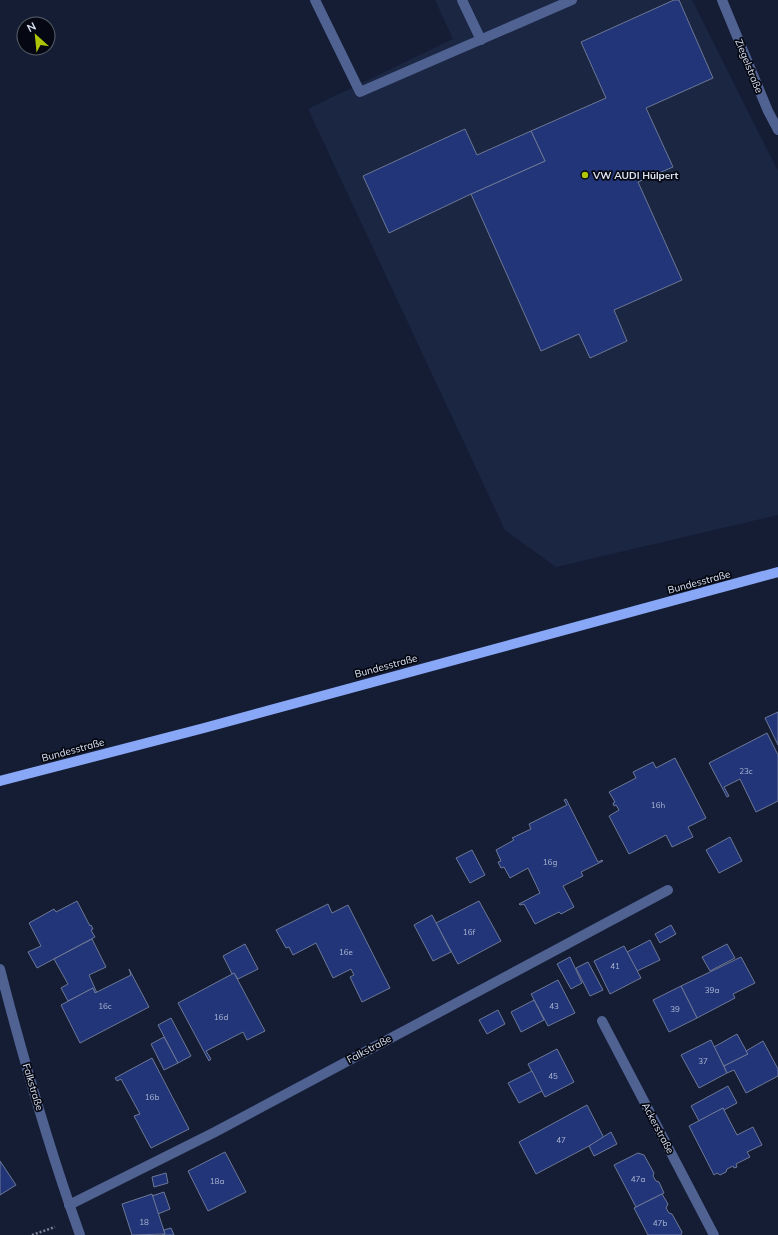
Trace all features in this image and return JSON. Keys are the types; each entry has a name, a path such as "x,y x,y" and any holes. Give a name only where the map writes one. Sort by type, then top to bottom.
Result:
{"main road":[{"name":"Bundesstraße","path":"0,781 204,728 778,572"}],"street":[{"path":"315,0 360,92 572,0"},
{"path":"462,0 481,40"},
{"name":"Ziegelstraße","path":"722,0 768,111 778,130"},
{"name":"Falkstraße","path":"69,1205 215,1132 668,890"},
{"name":"Falkstraße","path":"0,969 21,1050 69,1205 80,1235"},
{"name":"Ackerstraße","path":"602,1022 714,1235"}],"shaded area":[{"path":"435,0 692,0 778,171 778,515 556,567 505,530 308,109 453,39"}],"building":[{"name":"VW AUDI Hülpert","path":"674,0 679,0 713,78 646,108 673,167 638,182 682,280 614,310 627,341 590,358 579,334 541,351 471,194 545,161 531,131 606,98 581,42"},
{"path":"465,129 477,155 531,131 545,161 389,233 363,176"},
{"path":"778,712 778,745 765,718"},
{"path":"767,733 778,755 778,801 756,812 740,779 724,787 729,796 727,797 709,763"},
{"path":"675,758 706,818 688,827 693,837 672,847 666,835 629,854 609,816 619,810 616,805 614,806 613,803 615,802 609,792 636,778 633,772 653,762 656,768"},
{"path":"566,799 598,862 603,861 581,872 583,876 563,886 574,907 561,914 559,912 535,924 524,904 519,904 540,893 528,868 510,878 504,867 501,868 498,862 501,861 496,850 514,840 512,838 531,829 529,824 567,805 564,800"},
{"path":"730,837 742,861 719,873 706,850"},
{"path":"472,850 485,875 470,883 456,858"},
{"path":"77,901 93,929 91,930 95,937 37,968 28,952 41,946 29,923 54,909 56,912"},
{"path":"479,901 501,941 458,964 436,923"},
{"path":"328,904 332,913 348,905 390,988 362,1002 350,977 354,975 351,969 333,978 316,943 293,955 289,947 286,948 276,930"},
{"path":"432,915 451,952 433,961 414,925"},
{"path":"671,925 676,934 660,943 655,934"},
{"path":"92,939 106,967 89,975 97,993 95,993 93,988 68,1001 61,988 68,984 54,959"},
{"path":"650,940 660,960 637,971 627,952"},
{"path":"245,944 258,969 238,979 234,973 232,974 223,956"},
{"path":"727,944 735,958 710,971 702,957"},
{"path":"624,946 641,978 610,994 594,961"},
{"path":"570,957 582,983 571,989 557,964"},
{"path":"741,957 755,983 733,994 735,998 697,1018 681,986"},
{"path":"588,962 603,990 590,996 576,968"},
{"path":"129,969 149,1007 80,1043 61,1005 93,988 95,993 131,975"},
{"path":"234,973 265,1031 247,1040 243,1032 206,1051 211,1059 209,1061 178,1003"},
{"path":"558,980 575,1013 548,1026 531,994"},
{"path":"681,986 697,1018 669,1032 653,1000"},
{"path":"534,1000 544,1020 521,1032 511,1012"},
{"path":"498,1010 505,1024 487,1034 479,1020"},
{"path":"171,1018 191,1056 178,1063 158,1025"},
{"path":"737,1034 748,1054 724,1066 714,1047"},
{"path":"164,1037 178,1063 164,1070 151,1044"},
{"path":"711,1040 727,1073 699,1088 681,1055"},
{"path":"763,1041 778,1069 778,1076 746,1093 734,1070 727,1073 724,1066 748,1054 746,1051"},
{"path":"557,1049 574,1082 545,1097 528,1064"},
{"path":"152,1058 189,1129 151,1148 134,1116 140,1114 121,1079 117,1081 115,1078"},
{"path":"532,1071 542,1091 519,1103 508,1083"},
{"path":"728,1086 737,1103 724,1110 723,1108 699,1121 691,1106"},
{"path":"587,1105 604,1138 536,1174 519,1142"},
{"path":"723,1108 737,1135 753,1127 762,1145 747,1152 750,1157 736,1164 737,1167 734,1168 733,1166 720,1175 717,1173 714,1175 689,1126"},
{"path":"611,1132 617,1144 594,1156 589,1146"},
{"path":"225,1152 246,1192 208,1211 188,1171"},
{"path":"638,1153 644,1155 654,1173 653,1176 656,1181 659,1182 664,1193 636,1207 614,1165"},
{"path":"0,1161 16,1185 0,1195"},
{"path":"166,1173 168,1183 154,1187 152,1177"},
{"path":"164,1192 170,1209 158,1214 152,1196"},
{"path":"152,1194 165,1234 132,1235 122,1204"},
{"path":"662,1194 668,1204 666,1208 669,1213 672,1214 682,1232 681,1235 648,1235 634,1208"},
{"path":"171,1228 174,1235 162,1235 165,1234 164,1230"}],"place":[{"name":"VW AUDI Hülpert","path":"585,175"}]}
